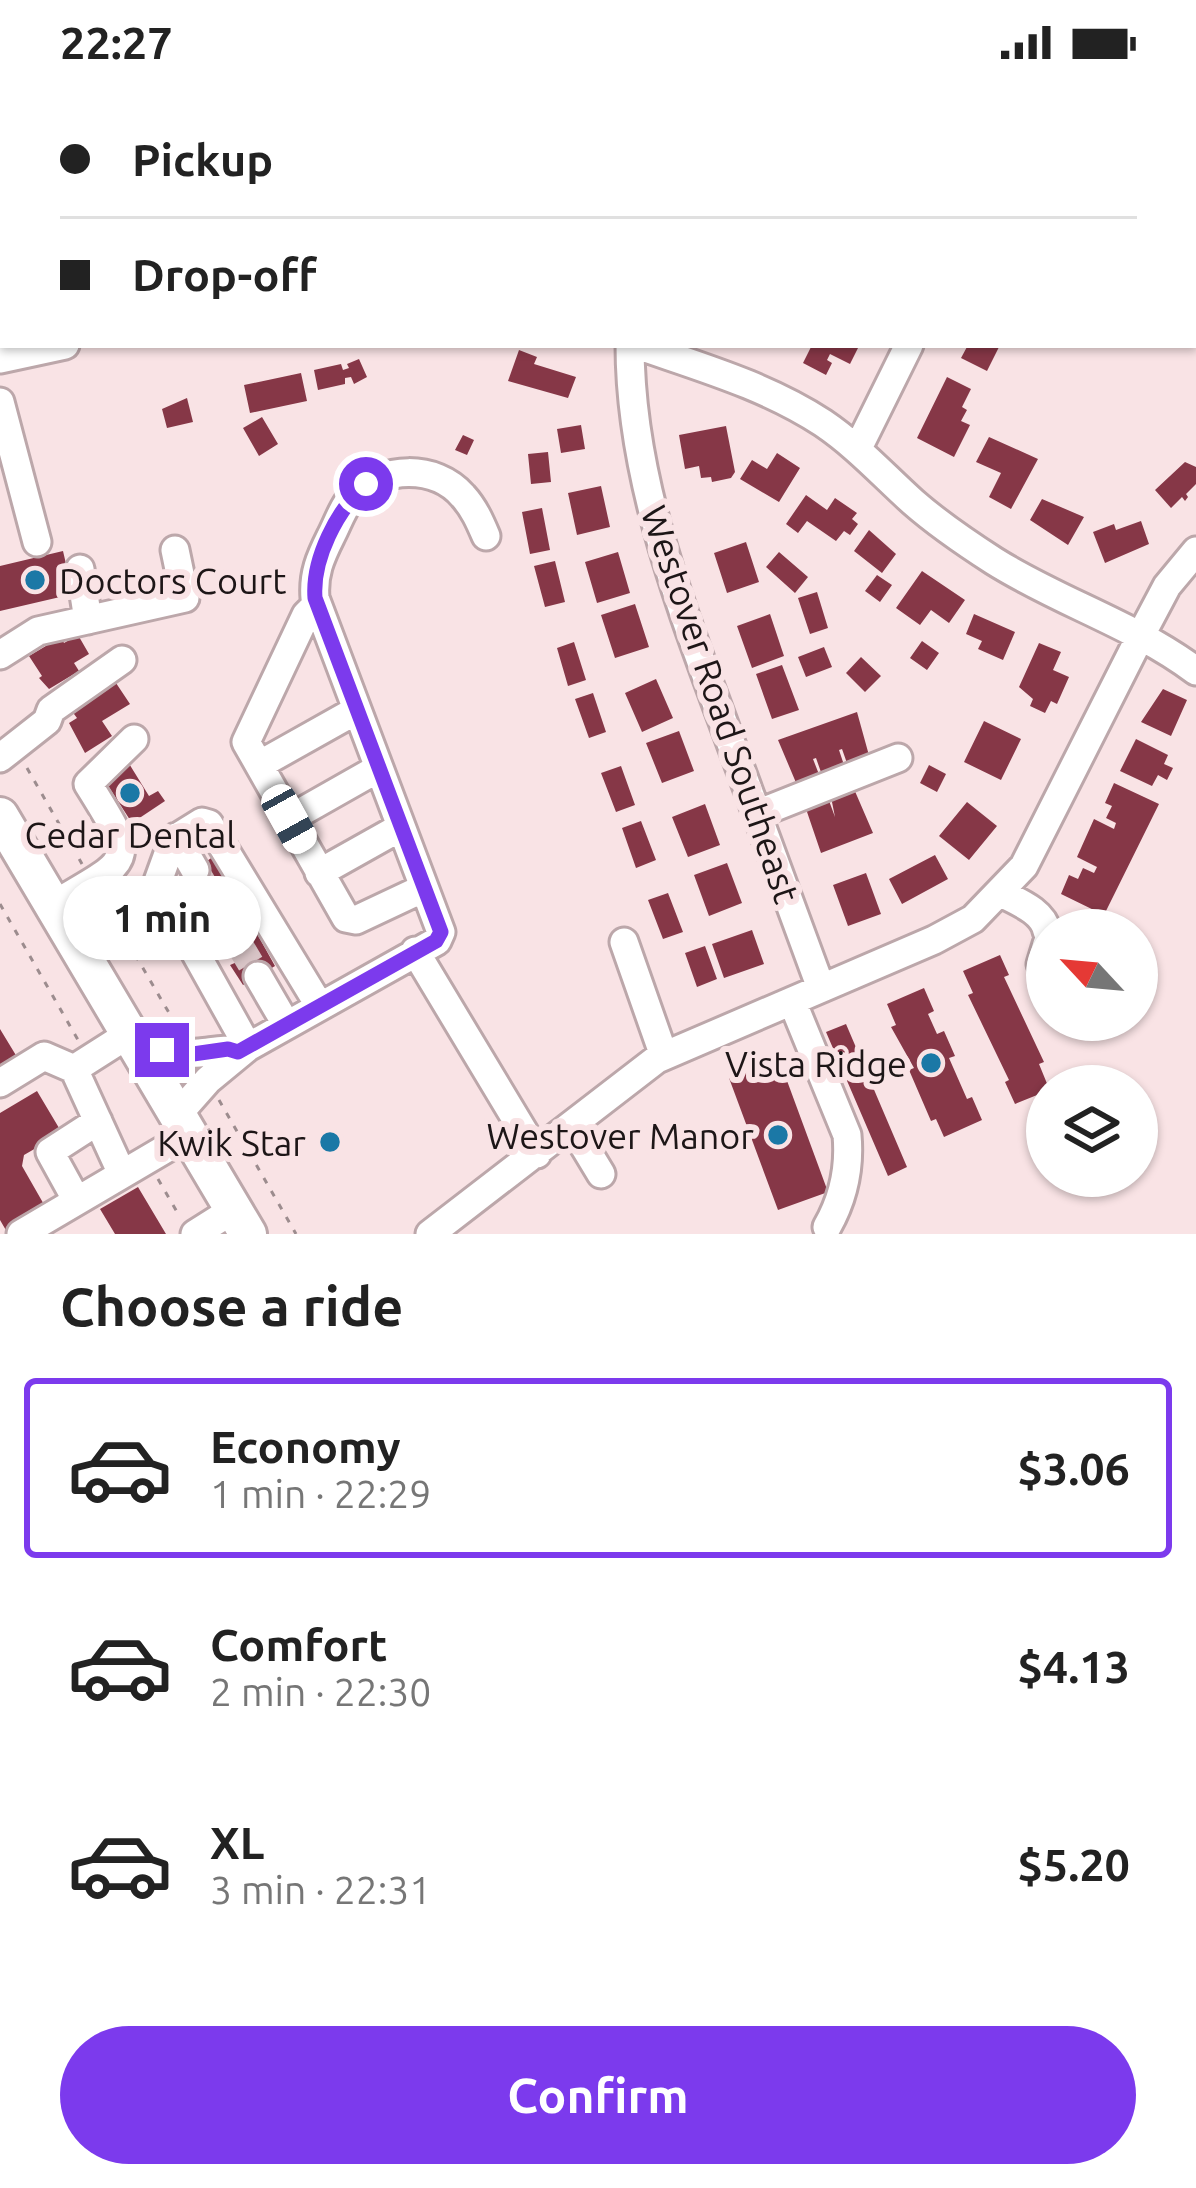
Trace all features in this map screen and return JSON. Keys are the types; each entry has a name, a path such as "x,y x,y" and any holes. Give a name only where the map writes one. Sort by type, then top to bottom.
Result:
{"main road":[{"path":"0,816 240,1222"}],"street":[{"path":"0,359 35,348"},
{"name":"Westover Road Southeast","path":"633,348 630,392 649,502 757,814 830,984 850,1009"},
{"path":"641,348 778,398 858,448 914,503 961,540 1041,590 1139,637 1196,671"},
{"path":"858,448 908,348"},
{"path":"0,402 37,542"},
{"path":"21,1234 122,1174 184,1125 208,1080 243,1050 436,941 441,932 317,604 314,576 349,500 385,475 426,475 459,491 486,536"},
{"path":"0,655 38,631 185,598 175,550"},
{"path":"450,1229 537,1154 664,1056 973,919 1024,866 1139,637 1167,586 1196,551"},
{"path":"80,569 88,620"},
{"path":"317,604 306,614 246,742 346,918 356,920 424,888"},
{"path":"7,753 47,721 51,710 122,660"},
{"path":"259,765 357,710"},
{"path":"53,905 110,871 122,848 122,837 88,784 134,739"},
{"path":"757,814 898,758"},
{"path":"289,819 379,768"},
{"path":"243,1050 157,884 176,837 202,822 209,824 319,1005"},
{"path":"319,873 401,827"},
{"path":"176,837 195,869"},
{"path":"1001,892 1030,909"},
{"path":"624,942 664,1056"},
{"path":"415,951 537,1154"},
{"path":"258,976 286,1024"},
{"path":"791,1000 847,1135 849,1154 840,1204 826,1227"},
{"path":"74,1069 132,1038 162,1050 193,1054 243,1050"},
{"path":"0,1083 44,1056 74,1069 122,1174"},
{"path":"77,1201 50,1152 98,1121"},
{"path":"572,1126 601,1174"},
{"path":"195,1234 240,1222"}],"path":[{"path":"7,753 92,881 193,1054"},
{"path":"208,1080 296,1234"}],"building":[{"path":"810,348 858,348 850,364 830,354 827,360 832,363 826,375 803,363"},
{"path":"966,348 998,348 987,371 961,358"},
{"path":"519,350 537,357 534,364 576,377 568,398 508,381"},
{"path":"359,359 367,377 354,384 351,377 345,378 345,384 318,390 314,370 341,364 343,370"},
{"path":"301,373 307,401 250,413 244,385"},
{"path":"947,377 971,389 961,421 970,425 954,457 917,438"},
{"path":"187,398 193,422 167,428 162,409"},
{"path":"262,417 278,444 259,456 243,428"},
{"path":"581,425 585,449 561,453 557,429"},
{"path":"726,426 735,472 731,478 712,482 711,477 701,478 699,466 685,469 679,435"},
{"path":"463,435 474,440 467,455 455,450"},
{"path":"989,437 1038,459 1011,509 989,497 1001,473 976,462"},
{"path":"548,452 551,482 531,484 528,454"},
{"path":"777,453 800,468 779,502 740,479 752,460 767,469"},
{"path":"1185,462 1196,467 1196,484 1185,501 1182,497 1171,508 1155,490"},
{"path":"601,486 610,527 577,535 568,493"},
{"path":"806,495 827,510 835,498 857,513 852,519 858,524 850,535 844,531 836,541 807,521 798,533 786,524"},
{"path":"1042,499 1084,517 1068,545 1030,520"},
{"path":"542,508 550,550 530,554 522,512"},
{"path":"1141,521 1149,544 1105,563 1093,532"},
{"path":"869,530 896,554 882,573 854,551"},
{"path":"746,542 759,582 727,593 714,553"},
{"name":"Doctors Court","path":"63,551 73,594 0,611 0,566"},
{"path":"618,552 630,593 597,603 585,562"},
{"path":"779,552 808,577 795,593 766,567"},
{"path":"555,561 565,602 545,607 534,566"},
{"path":"922,571 965,600 949,623 931,610 920,625 896,608"},
{"path":"877,575 892,585 880,602 865,591"},
{"path":"817,592 828,628 810,634 798,598"},
{"path":"635,604 649,647 615,658 601,615"},
{"path":"770,614 784,656 752,668 737,626"},
{"path":"974,614 1015,632 1003,660 978,649 982,641 966,634"},
{"path":"78,635 89,654 74,663 79,671 49,689 29,656 61,637 64,643"},
{"path":"922,641 939,653 927,670 910,658"},
{"path":"574,642 586,680 568,686 557,648"},
{"path":"1039,643 1061,652 1053,670 1069,677 1057,704 1051,701 1045,713 1030,706 1033,699 1019,687"},
{"path":"824,647 832,667 806,677 798,657"},
{"path":"861,657 881,676 865,692 846,673"},
{"path":"782,665 799,710 772,719 756,674"},
{"path":"656,679 673,718 642,732 625,693"},
{"path":"114,680 130,704 102,721 112,736 85,753 69,723 77,718 71,710"},
{"path":"1163,689 1187,700 1171,736 1141,722"},
{"path":"593,693 606,732 589,738 575,699"},
{"path":"857,712 870,759 848,766 839,750 845,768 822,775 813,759 820,777 797,785 778,740"},
{"path":"984,721 1021,739 1001,780 964,762"},
{"path":"679,731 694,771 662,783 646,743"},
{"path":"1136,739 1168,755 1164,764 1173,768 1167,780 1158,775 1152,786 1120,771"},
{"name":"Cedar Dental","path":"128,762 149,796 158,791 165,801 132,823 103,778"},
{"path":"929,765 946,774 937,792 920,783"},
{"path":"621,766 635,805 616,812 601,773"},
{"path":"1114,783 1159,804 1107,909 1092,909 1061,894 1069,875 1078,879 1083,868 1094,873 1097,867 1077,857 1094,819 1114,829 1116,823 1106,818 1112,806 1105,803"},
{"path":"854,789 873,833 821,853 805,806 828,798 835,817 831,797"},
{"path":"967,802 997,826 969,860 939,836"},
{"path":"705,804 720,845 688,857 672,817"},
{"path":"641,821 656,860 636,868 622,828"},
{"path":"935,855 948,879 902,904 889,879"},
{"path":"214,856 275,966 243,985 230,965 237,962 186,876"},
{"path":"727,863 742,903 709,916 694,875"},
{"path":"866,873 881,914 848,926 833,885"},
{"path":"668,893 683,932 663,939 648,900"},
{"path":"752,930 764,964 724,978 712,944"},
{"path":"705,946 717,979 697,987 685,953"},
{"name":"Vista Ridge","path":"1000,955 1009,975 1004,977 1026,1024 1026,1041 1034,1041 1044,1062 1026,1065 1026,1100 1015,1104 1005,1082 1009,1080 968,995 973,993 963,971"},
{"name":"Vista Ridge","path":"924,988 934,1011 928,1014 937,1034 944,1031 955,1056 949,1058 982,1120 944,1137 936,1119 931,1121 909,1070 914,1068 891,1027 896,1025 887,1004"},
{"path":"846,1024 907,1167 888,1176 826,1032"},
{"path":"0,1029 17,1057 0,1067"},
{"name":"Westover Manor","path":"779,1059 828,1192 778,1210 729,1078"},
{"path":"37,1091 62,1133 24,1155 22,1166 46,1208 7,1232 0,1220 0,1113"},
{"path":"138,1187 166,1234 115,1234 100,1209"}],"tunnel":[{"path":"195,870 258,976"}],"place":[{"name":"Doctors Court","path":"35,580"},
{"name":"Cedar Dental","path":"130,793"},
{"name":"Vista Ridge","path":"931,1063"},
{"name":"Westover Manor","path":"778,1135"},
{"name":"Kwik Star","path":"330,1142"}],"route":[{"path":"162,1050 238,1052 436,941 441,932 315,598 314,576 320,559 349,500 366,484"}]}
